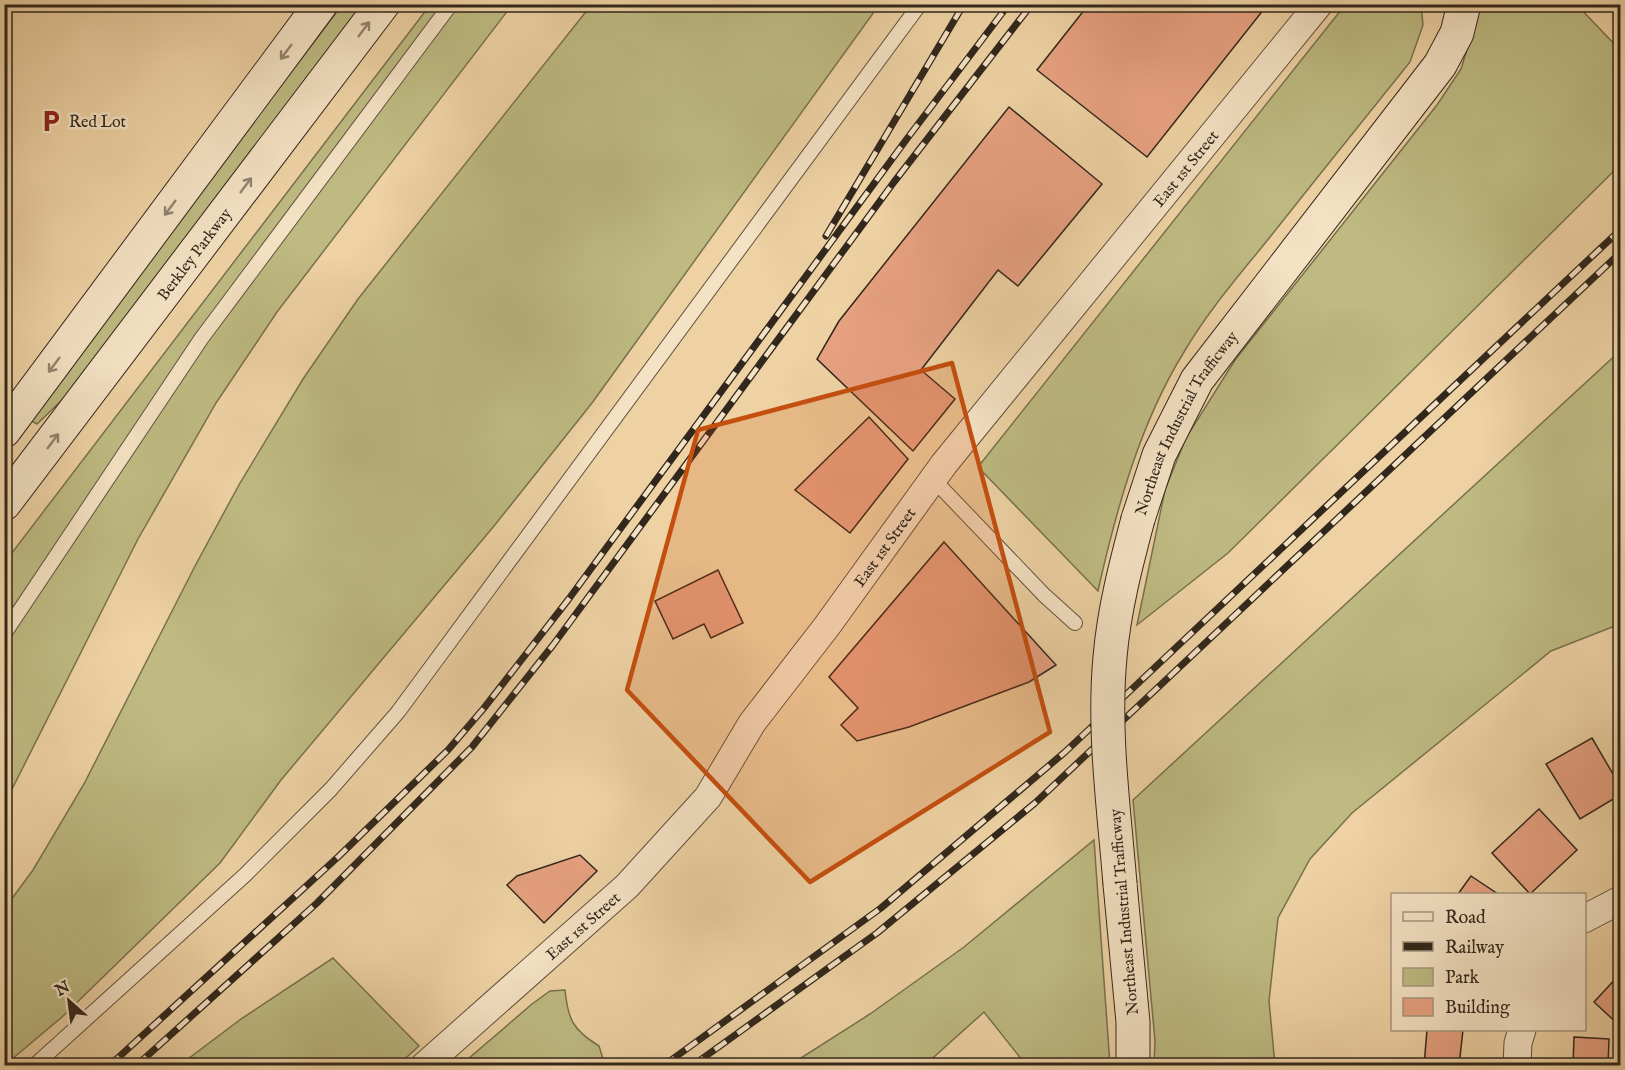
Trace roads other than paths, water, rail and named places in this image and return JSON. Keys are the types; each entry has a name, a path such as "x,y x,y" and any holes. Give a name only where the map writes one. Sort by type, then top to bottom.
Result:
{"street":[{"path":"4,432 321,4"},
{"name":"Berkley Parkway","path":"10,486 383,4"},
{"name":"East 1st Street","path":"424,1065 627,886 708,797 752,723 828,626 933,478 1319,4"},
{"name":"Northeast Industrial Trafficway","path":"1133,1065 1133,1022 1108,730 1110,657 1120,589 1138,519 1159,455 1197,380 1440,65 1455,14"},
{"path":"1586,918 1620,900"},
{"path":"1517,1065 1518,1043 1521,1031"}],"lane":[{"path":"4,634 201,339 452,4"},
{"path":"34,1065 56,1049 245,875 331,789 398,712 920,4"},
{"path":"933,478 1036,587 1075,623"}],"railway":[{"path":"826,236 964,4"},
{"path":"109,1066 338,857 448,750 484,708 568,600 906,140 1009,4"},
{"path":"136,1066 317,903 472,747 553,645 894,182 1032,4"},
{"path":"663,1066 881,908 1065,752 1620,230"},
{"path":"692,1066 877,933 1035,803 1620,253"}],"place":[{"name":"Red Lot","path":"51,121"}]}
